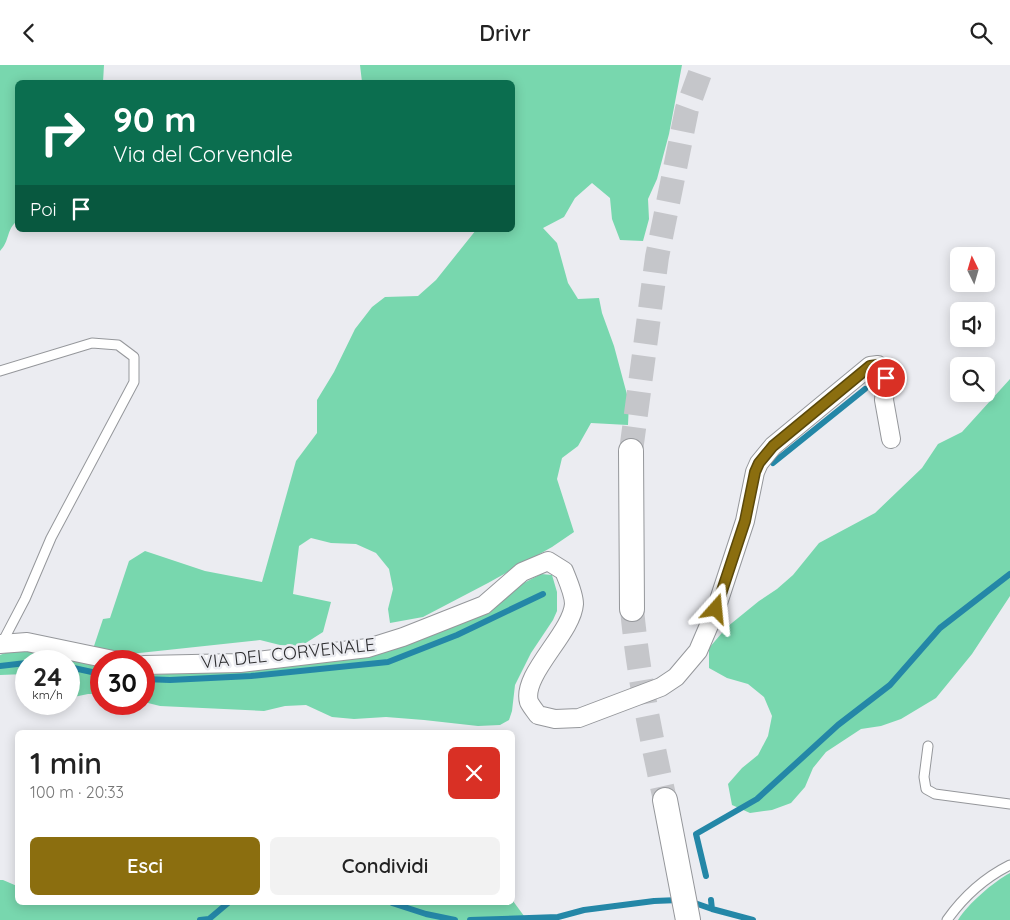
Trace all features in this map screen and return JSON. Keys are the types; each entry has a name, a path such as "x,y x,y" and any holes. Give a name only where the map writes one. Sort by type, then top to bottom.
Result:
{"main road":[{"path":"631,451 632,609"},
{"path":"665,801 688,920"}],"street":[{"name":"VIA DEL CORVENALE","path":"155,665 240,663 368,648 403,637 484,605 522,572 548,561 564,571 574,605 568,620 529,689 530,702 538,715 555,719 579,718 661,687 676,677 698,651 716,609 728,574 745,521 755,472 759,463 773,446 870,366 878,365 883,369 886,378 884,400 892,439"},
{"path":"1,643 27,642 90,655"}],"lane":[{"path":"0,371 92,343 118,345 134,357 134,382 51,538 25,599 1,643"},
{"path":"928,746 924,777 926,789 935,794 1010,804"},
{"path":"947,920 976,887 991,875 1010,865"}],"green space":[{"path":"0,65 104,65 103,80 15,80 15,223 0,251"},
{"path":"360,65 682,65 669,134 657,179 648,199 649,219 643,241 620,240 612,219 610,198 592,183 575,198 564,217 543,228 557,243 568,283 578,299 599,298 629,402 628,425 591,423 578,446 562,458 557,479 574,532 552,547 423,617 390,623 388,609 393,589 389,569 376,553 356,544 331,543 311,538 299,546 293,594 331,602 323,632 301,646 280,645 260,640 155,651 93,649 103,619 110,618 129,561 145,551 205,571 262,582 296,461 317,433 317,400 334,372 355,329 372,307 385,297 418,296 436,280 474,232 515,232 515,80 362,80"},
{"path":"1010,379 1010,596 972,654 936,698 901,719 881,726 861,729 826,752 813,768 805,787 791,803 772,810 750,813 732,805 728,784 742,768 758,755 768,736 772,716 764,697 748,684 727,678 709,668 709,648 727,627 793,575 819,543 875,513 922,468 938,444 962,432 989,402 995,402 995,396"},
{"path":"541,574 552,575 557,592 557,611 531,653 515,685 509,720 500,725 478,726 386,717 354,719 332,717 306,705 285,706 264,711 155,705 155,675 343,658 518,586"},
{"path":"16,649 40,650 15,650 15,674 0,675 0,655"},
{"path":"80,662 90,665 90,694 80,696"},
{"path":"1010,873 1010,920 958,920 981,894"},
{"path":"0,880 3,880 15,885 15,905 515,904 527,920 0,920"}],"waterway":[{"path":"773,463 865,389"},
{"path":"706,876 696,834 757,799 838,725 890,685 940,628 1010,574"},
{"path":"155,679 251,676 388,662 457,635 543,594"},
{"path":"0,666 15,664"},
{"path":"80,669 90,672"},
{"path":"470,920 558,917 584,910 654,901 679,900"},
{"path":"711,900 712,909"},
{"path":"689,901 753,920"},
{"path":"200,920 209,919 226,905"},
{"path":"398,905 426,914 455,920"}],"tunnel":[{"path":"631,451 657,257 687,109 703,65"},
{"path":"632,609 646,705 665,800"}],"route":[{"path":"716,609 745,521 755,472 759,463 773,446 870,366 878,365 883,369 886,378"}]}
